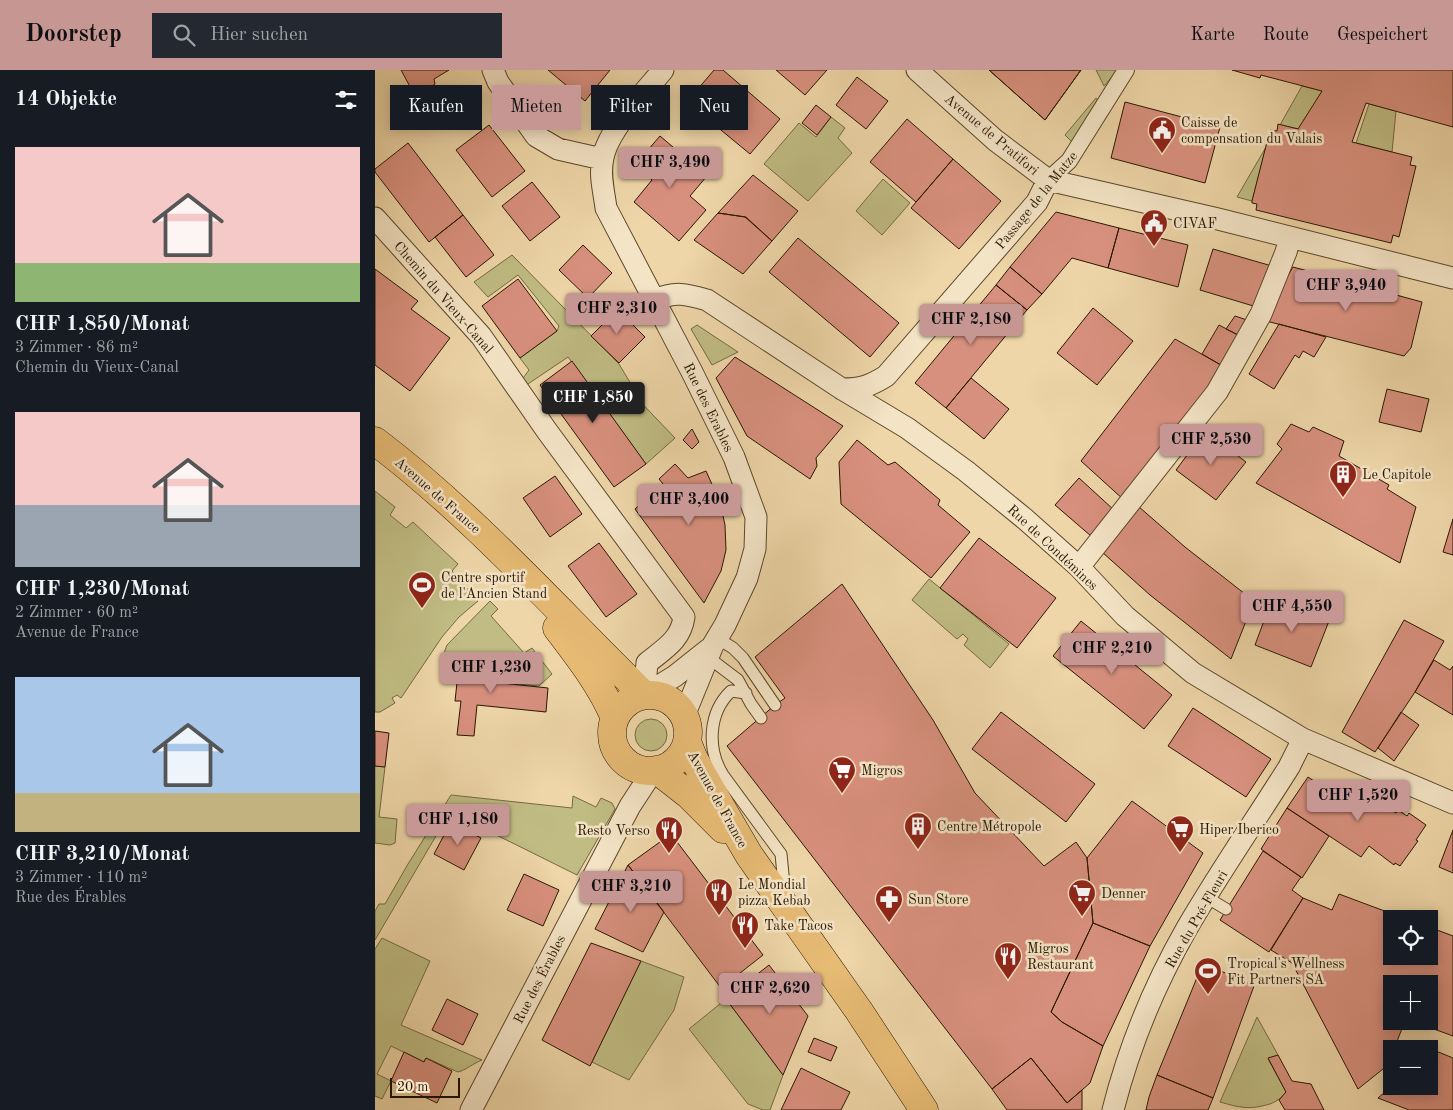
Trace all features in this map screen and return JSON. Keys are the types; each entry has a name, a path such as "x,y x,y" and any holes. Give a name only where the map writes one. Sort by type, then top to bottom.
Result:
{"main road":[{"name":"Avenue de France","path":"375,441 407,466 500,550 644,695"},
{"name":"Avenue de France","path":"500,550 593,678 607,700 615,718"},
{"path":"644,695 657,696 674,703 686,729 678,760 667,768 655,771 646,771 631,766 619,755 613,740 615,718 626,703 644,695"},
{"name":"Avenue de France","path":"686,729 693,757 749,855 859,1011 924,1110"},
{"name":"Avenue de France","path":"655,771 689,795 749,855"},
{"name":"Avenue de France","path":"859,1011 942,1110"}],"street":[{"path":"493,70 498,82 536,136 558,149 602,158"},
{"name":"Rue des Erables","path":"663,70 624,118 607,144 602,158 602,179 606,208 655,300 733,457 756,517 757,540 747,578 710,649"},
{"name":"Avenue de Pratifori","path":"917,70 995,140 1048,180 1218,219 1453,278"},
{"name":"Passage de la Matze","path":"842,389 858,389 872,385 886,376 1037,202 1048,180 1069,162 1126,70"},
{"name":"Chemin du Vieux-Canal","path":"375,218 481,336 547,431 684,616 682,628 677,638 647,664 644,695"},
{"path":"1079,567 1217,392 1261,314 1290,238"},
{"name":"Rue de Condémines","path":"655,300 669,294 689,295 707,300 842,389 907,428 966,471 1025,519 1079,567 1125,616 1193,673 1303,739 1453,803"},
{"path":"644,695 675,676 710,649"},
{"path":"686,729 710,649"},
{"name":"Rue du Pré-Fleuri","path":"1113,1110 1119,1084 1137,1032 1187,929 1289,767 1303,739"},
{"name":"Rue des Érables","path":"471,1110 626,814 655,771"}],"lane":[{"path":"710,649 733,648 743,658 775,704"},
{"path":"710,649 738,680 761,718"},
{"path":"746,693 731,691 723,699 713,725 712,747 717,765 723,775 781,854 786,906"},
{"path":"1206,897 1227,909"}],"shaded area":[{"path":"1096,70 1118,70 1104,86"},
{"path":"1302,86 1322,91 1299,129 1280,125"},
{"path":"1096,98 1099,103 1074,144 1065,135"},
{"path":"1369,104 1396,111 1392,152 1356,143"},
{"path":"831,117 845,128 838,138 852,153 808,201 764,164 799,123 816,137"},
{"path":"1266,147 1252,201 1237,197"},
{"path":"883,179 910,203 882,235 856,211"},
{"path":"512,255 619,364 634,389 631,392 675,438 646,464 568,357 525,386 521,381 529,370 520,358 557,331 559,326 518,275 488,297 474,282"},
{"path":"697,325 738,352 712,365 691,329"},
{"name":"Centre sportif de l'Ancien Stand","path":"375,491 395,507 390,515 406,528 413,522 458,564 452,571 478,601 459,617 442,637 401,698 397,695 392,698 395,703 380,712 375,712"},
{"path":"929,579 1009,644 990,668 964,645 968,639 963,634 957,639 912,600"},
{"path":"490,601 498,609 491,616 524,653 532,648 552,674 539,686 483,681 485,657 460,655 460,659 447,658 444,653 447,645"},
{"path":"651,719 657,720 662,724 666,729 666,741 662,746 657,750 651,751 645,750 640,746 636,741 635,735 636,729 640,724 645,720"},
{"path":"375,766 385,767 379,817 397,819 395,843 390,845 375,843"},
{"path":"451,795 572,808 573,796 596,807 601,798 612,803 615,809 577,875 450,812 375,940 375,911 379,904 385,904"},
{"path":"382,938 430,961 401,1025 482,1060 458,1072 426,1058 424,1062 391,1046 377,1074 391,1081 382,1099 375,1096 375,949"},
{"path":"641,961 684,977 674,1010 629,1080 592,1062"},
{"path":"726,999 783,1075 770,1110 763,1110 748,1104 689,1029"},
{"path":"1257,1017 1278,1055 1268,1059 1286,1092 1275,1102 1250,1108 1220,1102"}],"building":[{"path":"401,70 449,70 434,79 435,84 433,85 409,85"},
{"path":"548,70 610,70 598,85 591,85 591,94 585,101 581,98 581,85 566,85"},
{"path":"714,70 723,70 740,85 701,85"},
{"path":"776,70 827,70 805,95"},
{"path":"989,70 1081,70 1045,120"},
{"path":"989,70 1081,70 1045,120"},
{"path":"1232,70 1453,70 1453,127 1366,103 1352,142 1412,157 1410,165 1416,166 1399,237 1393,235 1391,243 1256,210 1257,204 1252,203 1252,201 1270,130 1277,131 1278,124 1298,129 1322,91 1261,75 1260,78"},
{"path":"857,77 888,101 866,129 836,105"},
{"path":"748,91 780,119 750,154 721,130 748,130"},
{"path":"1125,102 1220,127 1205,183 1111,158"},
{"path":"816,105 831,117 817,135 802,123"},
{"path":"907,119 953,159 916,202 870,162"},
{"path":"489,125 525,171 492,197 456,150"},
{"path":"660,136 707,176 690,196 706,210 679,241 634,202 652,180 635,165"},
{"path":"408,143 463,215 429,242 375,172 375,169"},
{"path":"953,159 1001,201 959,249 911,208"},
{"path":"753,175 798,211 772,241 746,217 718,213"},
{"path":"532,182 560,217 530,241 502,206"},
{"path":"1056,212 1119,228 1108,268 1072,258 1042,294 1010,267"},
{"path":"718,213 745,217 772,241 743,274 694,240"},
{"path":"463,215 494,255 466,277 435,237"},
{"path":"1119,228 1188,245 1178,287 1108,268"},
{"path":"798,238 899,323 870,357 769,272"},
{"path":"583,245 612,273 588,298 559,270"},
{"path":"1213,249 1272,266 1260,308 1200,290"},
{"path":"1010,267 1042,294 1027,310 996,285"},
{"path":"1293,267 1422,302 1411,348 1404,356 1262,320"},
{"path":"375,269 418,301 411,309 450,338 410,391 375,365"},
{"path":"518,279 557,331 520,358 482,306"},
{"path":"996,285 1027,310 946,408 915,383"},
{"path":"613,305 645,337 619,363 591,336 604,323 600,319"},
{"path":"1093,308 1133,341 1097,385 1057,353"},
{"path":"1235,316 1247,320 1238,335 1226,329"},
{"path":"1279,324 1326,337 1314,357 1303,351 1299,358 1295,355 1274,389 1249,374"},
{"path":"1219,325 1238,335 1224,367 1202,354"},
{"path":"1175,339 1221,365 1194,410 1124,500 1081,461"},
{"path":"735,357 843,426 816,458 817,466 810,479 747,436 716,378"},
{"path":"572,361 646,464 614,487 540,385"},
{"path":"971,378 1009,409 984,439 946,408"},
{"path":"1387,389 1429,399 1421,432 1379,422"},
{"name":"Le Capitole","path":"1291,424 1309,432 1313,427 1344,441 1339,456 1389,485 1387,489 1416,507 1400,563 1256,483 1282,449 1277,444"},
{"path":"692,429 699,442 692,449 683,440"},
{"path":"1205,431 1246,462 1216,500 1176,470"},
{"path":"857,440 888,465 895,462 940,500 938,505 970,532 931,578 841,504 839,462"},
{"path":"675,464 688,478 706,471 720,502 725,525 726,550 721,571 704,603 635,509 663,484 659,479"},
{"path":"555,476 582,514 550,537 523,498"},
{"path":"1079,478 1114,510 1091,536 1055,505"},
{"path":"1138,506 1185,547 1254,601 1231,659 1150,595 1102,552"},
{"path":"1453,519 1453,555 1443,552"},
{"path":"979,538 1056,598 1017,648 940,588"},
{"path":"599,543 637,594 606,617 568,566"},
{"name":"Centre Métropole","path":"842,584 933,720 975,793 1044,866 1076,842 1087,858 1093,923 1051,1012 1062,1022 1103,1046 1090,1083 1067,1103 1031,1058 992,1089 727,746 785,698 755,657"},
{"path":"1272,599 1329,621 1311,667 1255,645"},
{"path":"1404,620 1444,641 1415,692 1375,752 1342,732"},
{"path":"1081,621 1172,695 1144,729 1053,656"},
{"path":"460,655 485,657 483,681 548,688 546,712 477,705 474,736 457,735 461,701 455,701"},
{"path":"1434,660 1450,670 1453,666 1453,715 1415,692"},
{"path":"1193,708 1271,759 1246,797 1168,746"},
{"path":"1001,712 1095,784 1066,822 972,749"},
{"path":"1401,712 1419,725 1394,761 1378,748"},
{"path":"375,731 389,733 385,767 375,766"},
{"path":"1308,777 1335,795 1340,789 1364,805 1368,799 1377,805 1379,802 1396,813 1398,810 1407,816 1409,813 1426,825 1416,840 1418,841 1400,866 1395,863 1394,865 1369,846 1361,857 1287,808"},
{"path":"1132,801 1203,853 1150,946 1093,923 1087,858"},
{"path":"1287,808 1329,836 1302,878 1261,849"},
{"path":"451,822 481,838 464,870 434,854"},
{"path":"1453,830 1453,873 1439,867"},
{"path":"671,834 763,955 721,988 628,865"},
{"path":"1263,851 1301,877 1292,890 1303,898 1269,952 1220,920"},
{"path":"628,865 664,912 643,952 595,929"},
{"path":"524,874 559,890 543,926 507,910"},
{"path":"1339,894 1383,910 1383,965 1438,965 1438,930 1453,936 1453,1036 1437,1030 1438,975 1383,975 1383,1030 1401,1030 1398,1040 1383,1040 1383,1069 1358,1089 1292,963 1271,950 1303,898 1332,910"},
{"path":"1093,923 1150,946 1103,1046 1062,1022 1051,1012"},
{"path":"591,943 641,961 590,1066 542,1040"},
{"path":"1203,963 1254,986 1213,1098 1157,1075"},
{"path":"769,965 808,1016 783,1075 726,999"},
{"path":"447,999 478,1014 463,1045 432,1030"},
{"path":"814,1038 837,1047 831,1061 808,1052"},
{"path":"404,1052 424,1062 426,1058 452,1071 437,1103 391,1081"},
{"path":"1438,1052 1453,1058 1453,1110 1409,1110 1378,1098 1383,1094 1438,1095"},
{"path":"1278,1055 1292,1081 1311,1084 1324,1110 1285,1110 1279,1100 1286,1092 1268,1058"},
{"path":"1031,1058 1067,1103 1082,1090 1082,1110 1007,1110 992,1089"},
{"path":"801,1068 850,1092 841,1110 781,1110"},
{"path":"1157,1075 1213,1098 1208,1110 1146,1110"}],"place":[{"name":"Caisse de compensation du Valais","path":"1162,154"},
{"name":"CIVAF","path":"1154,247"},
{"name":"Le Capitole","path":"1343,498"},
{"name":"Centre sportif de l'Ancien Stand","path":"422,609"},
{"name":"Migros","path":"842,794"},
{"name":"Centre Métropole","path":"918,850"},
{"name":"Hiper Iberico","path":"1180,853"},
{"name":"Resto Verso","path":"669,854"},
{"name":"Le Mondial pizza Kebab","path":"719,916"},
{"name":"Denner","path":"1082,917"},
{"name":"Sun Store","path":"889,923"},
{"name":"Take Tacos","path":"745,949"},
{"name":"Migros Restaurant","path":"1008,980"},
{"name":"Tropical's Wellness Fit Partners SA","path":"1208,995"}]}
